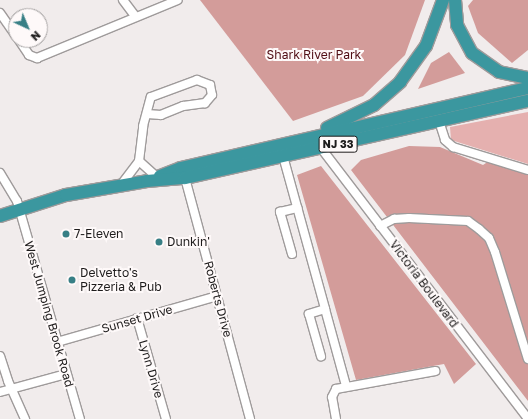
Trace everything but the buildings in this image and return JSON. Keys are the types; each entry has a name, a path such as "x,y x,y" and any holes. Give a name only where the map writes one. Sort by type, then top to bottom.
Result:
{"highway":[{"path":"287,143 354,116 392,90 420,56 431,35 443,0"},
{"path":"455,0 457,25 472,53 499,72 528,78"},
{"name":"NJ 33","path":"0,216 19,208 66,195 121,186 152,179 181,168 528,88"},
{"name":"NJ 33","path":"152,179 185,178 528,101"},
{"path":"472,114 528,108"}],"street":[{"path":"123,0 136,17"},
{"path":"24,48 29,55 34,58 178,0"},
{"path":"0,13 8,24"},
{"path":"121,186 139,161 143,126 147,114 154,94 173,90 197,80 210,85 212,95 206,103 183,106 162,115 147,114"},
{"path":"439,121 445,140 453,147 528,170"},
{"name":"Victoria Boulevard","path":"321,148 528,419"},
{"path":"283,156 346,386"},
{"path":"139,161 152,179"},
{"name":"West Jumping Brook Road","path":"0,173 12,190 19,208 80,419"},
{"name":"Roberts Drive","path":"185,178 250,419"},
{"path":"292,254 280,212 298,208"},
{"path":"380,226 394,219 409,218 468,221 479,229 488,238 495,252 528,359"},
{"name":"Sunset Drive","path":"57,342 217,296"},
{"path":"321,356 308,314 325,309"},
{"name":"Lynn Drive","path":"137,318 166,419"},
{"path":"0,356 12,390 25,419"},
{"path":"336,419 332,393 346,386 436,371"},
{"path":"0,392 12,390 66,374"}],"shaded area":[{"path":"528,112 528,164 451,140 450,127"}],"green space":[{"name":"Shark River Park","path":"200,0 425,0 405,55 363,96 293,121"},
{"path":"473,0 528,0 528,50 512,63 478,33 468,6"},
{"path":"449,52 465,73 418,89 431,63"},
{"path":"409,146 440,147 483,165 492,159 528,170 528,401 351,170 361,160"},
{"path":"321,166 476,364 454,384 444,364 356,380 297,175"}],"place":[{"name":"7-Eleven","path":"66,234"},
{"name":"Dunkin'","path":"159,242"},
{"name":"Delvetto's Pizzeria & Pub","path":"72,280"}]}
